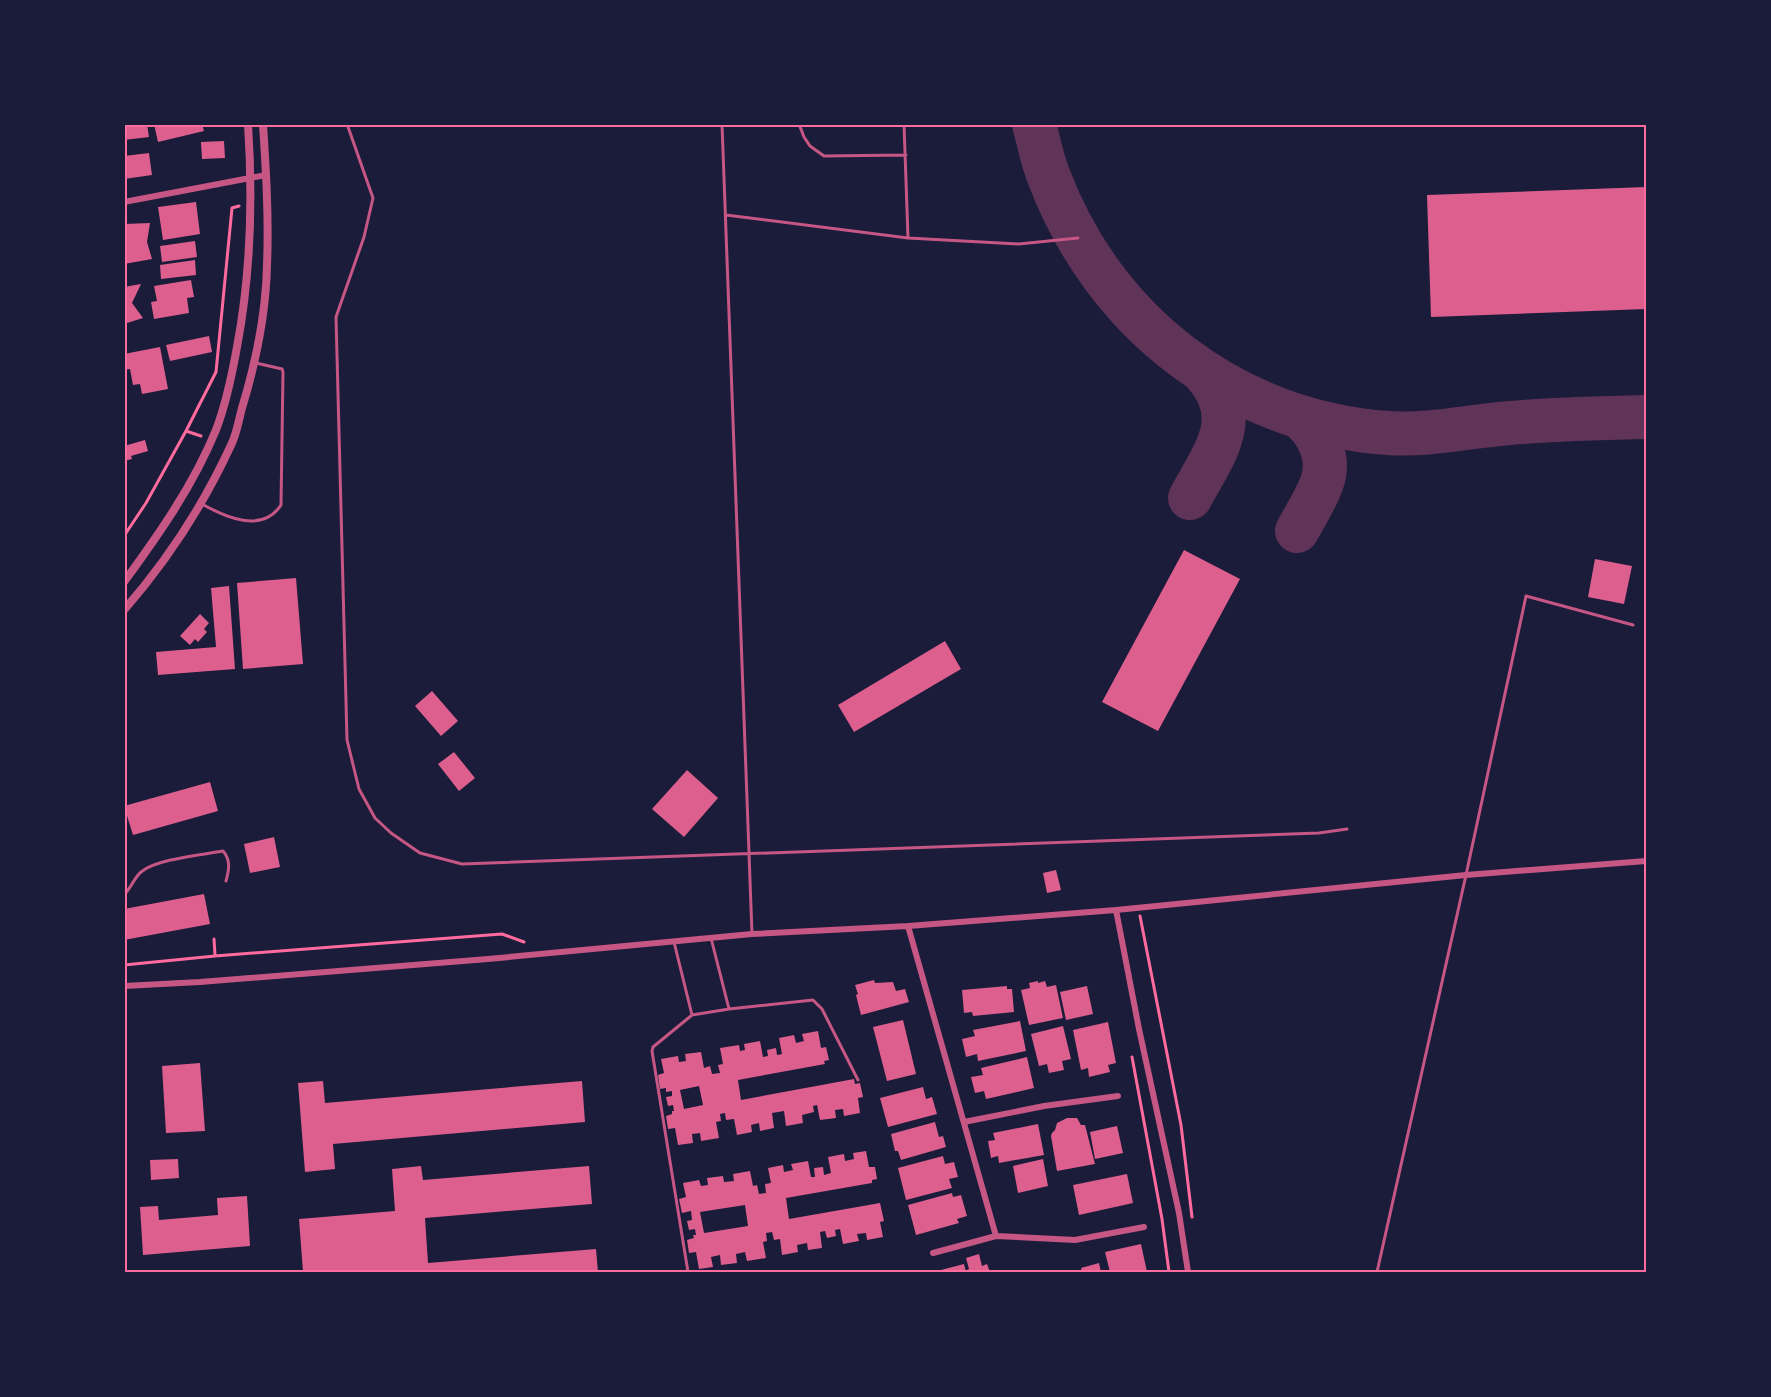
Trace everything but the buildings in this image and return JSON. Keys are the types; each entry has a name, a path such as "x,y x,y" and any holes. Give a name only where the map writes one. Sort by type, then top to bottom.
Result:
{"street":[{"path":"124,582 185,495 216,431 231,380 243,318 248,266 251,178 248,124"},
{"path":"124,610 163,561 200,504 232,441 249,385 262,316 267,266 263,124"},
{"path":"124,202 266,175"},
{"path":"124,986 488,960 752,934 908,926 1116,910 1647,861"},
{"path":"1116,910 1179,1213 1188,1272"},
{"path":"908,926 996,1236"},
{"path":"964,1122 1044,1106 1118,1096"},
{"path":"933,1253 996,1236 1075,1240 1144,1227"}],"lane":[{"path":"347,124 373,198 364,237 336,317 346,740 359,789 375,818 391,833 420,853 462,864 1319,833 1347,829"},
{"path":"722,124 752,934"},
{"path":"799,124 810,146 824,156 906,154"},
{"path":"904,124 908,238"},
{"path":"726,215 908,238 1019,244 1078,238"},
{"path":"200,504 236,520 258,521 276,512 280,505 283,372 282,369 254,362"},
{"path":"1377,1272 1526,596 1633,625"},
{"path":"124,895 141,872 152,866 223,851 227,856 229,866 226,881"},
{"path":"711,938 729,1009"},
{"path":"674,942 692,1015"},
{"path":"688,1272 652,1051 657,1043 692,1015 813,1000 822,1009 858,1080"}],"path":[{"path":"124,536 186,431 216,372 232,208 243,204"},
{"path":"186,431 211,439"},
{"path":"1138,908 1181,1125 1194,1227"},
{"path":"124,965 502,934 524,942"},
{"path":"214,939 215,956"},
{"path":"1132,1057 1162,1219 1169,1272"}],"taxiway":[{"path":"1034,124 1049,177 1073,229 1103,277 1139,319 1181,355 1227,385 1277,409 1331,425 1403,434 1495,424 1646,417"},
{"path":"1190,498 1208,467 1221,436 1224,421 1222,405 1216,390 1204,373"},
{"path":"1297,531 1319,491 1325,465 1317,438 1312,429 1298,416"}]}
